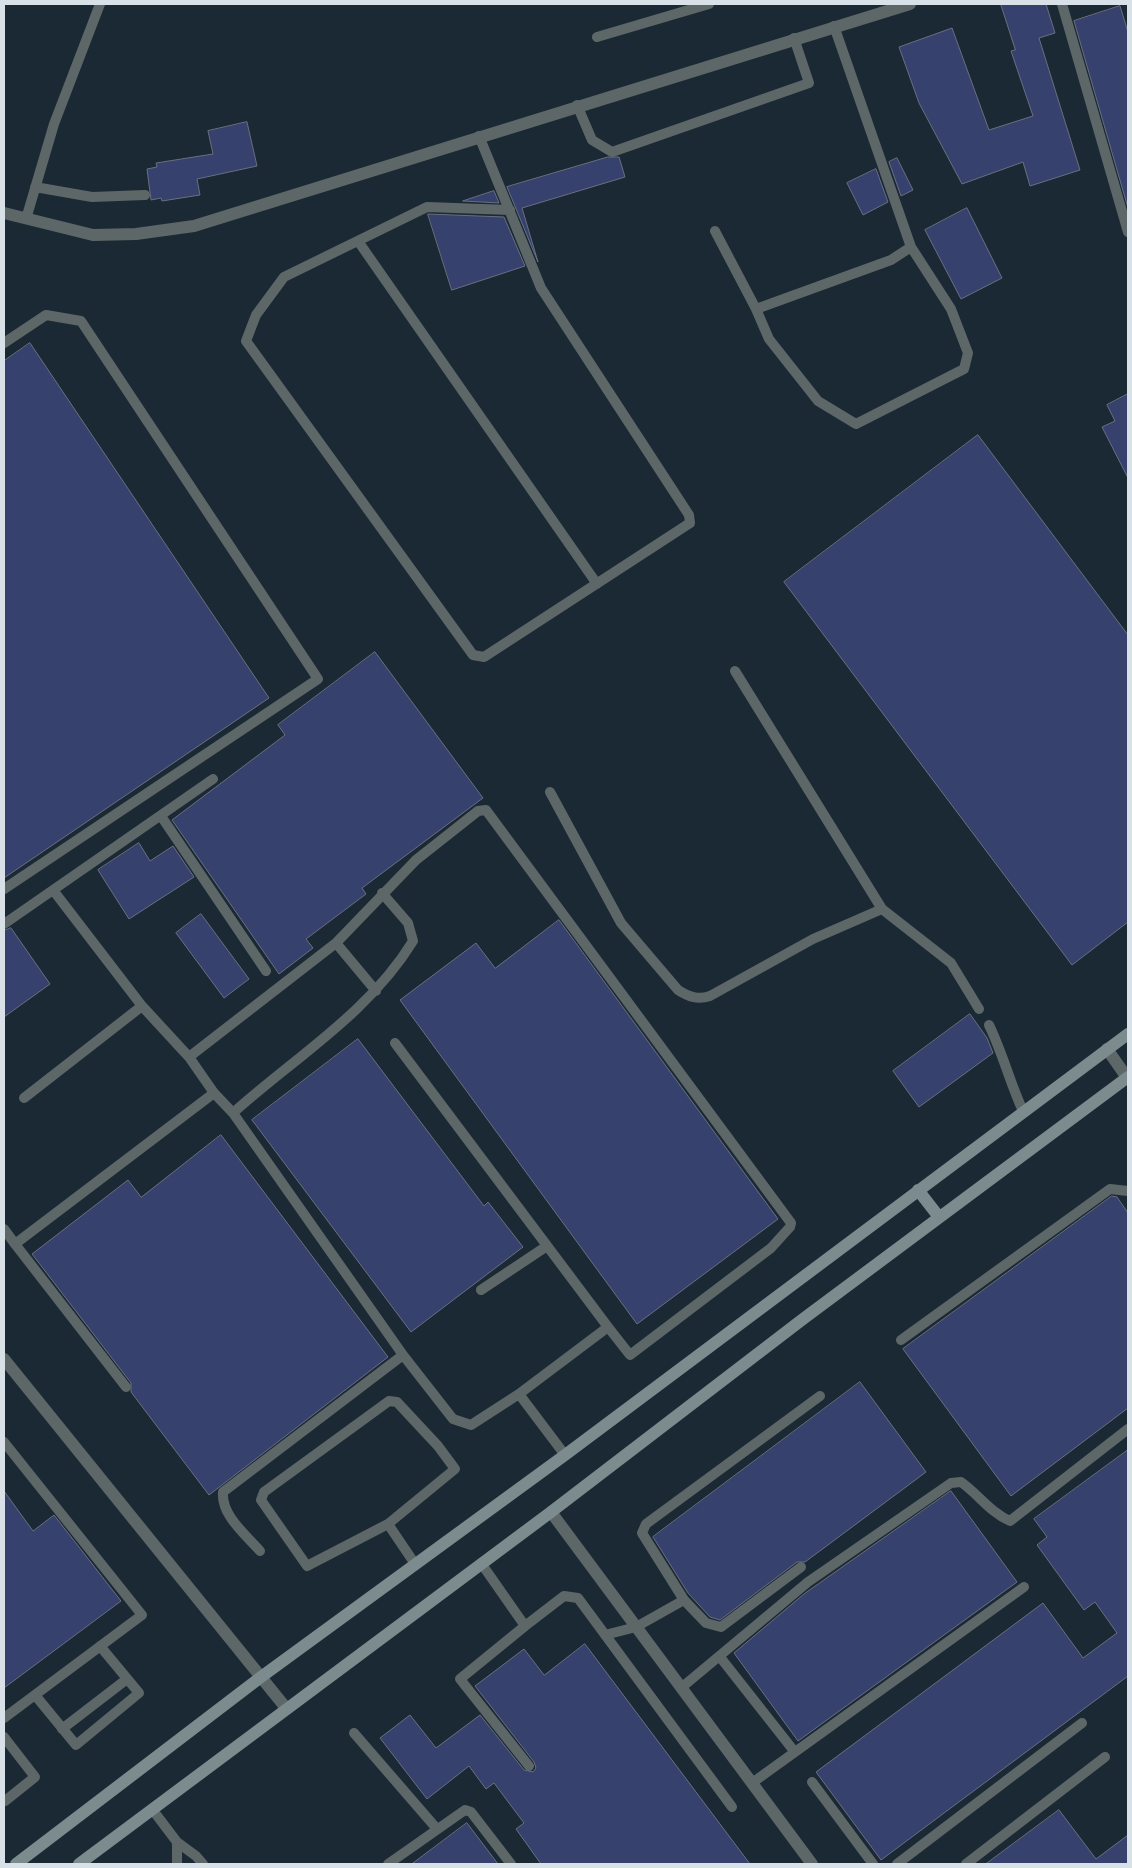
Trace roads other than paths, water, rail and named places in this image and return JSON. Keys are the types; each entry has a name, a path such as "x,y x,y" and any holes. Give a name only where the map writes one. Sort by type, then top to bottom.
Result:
{"street":[{"path":"4,213 93,235 136,234 194,226 794,38 910,4"},
{"path":"16,1864 261,1677 565,1455 1128,1034"},
{"path":"79,1864 551,1512 939,1217 1128,1078 1107,1049"},
{"path":"918,1190 939,1217"},
{"path":"4,1359 286,1708"},
{"path":"551,1512 812,1864"}],"lane":[{"path":"26,219 54,124 100,4"},
{"path":"597,37 709,4"},
{"path":"1062,4 1128,232"},
{"path":"715,231 756,309 768,339 818,401 856,424 964,370 968,353 952,309 911,247 834,26"},
{"path":"577,106 592,140 612,152 809,83 794,38"},
{"path":"479,136 510,210 541,288 690,514 690,523 484,657 473,655 246,341 256,315 284,278 358,241 427,207 510,210"},
{"path":"35,187 92,198 145,195"},
{"path":"358,241 597,584"},
{"path":"756,309 891,260 911,247"},
{"path":"4,343 46,315 81,321 318,679 4,889"},
{"path":"735,671 882,909 951,963 979,1009"},
{"path":"4,924 213,779"},
{"path":"550,792 621,923 678,990 689,996 703,999 710,996 813,939 882,909"},
{"path":"189,1057 336,943 382,893 416,860 478,811 486,810 791,1223 790,1227 771,1248 630,1355 394,1043"},
{"path":"161,816 266,971"},
{"path":"53,890 142,1006 189,1057 214,1093 233,1113 403,1355 453,1418 471,1425 520,1394 608,1327"},
{"path":"233,1113 364,1003 403,958 413,941 408,923 382,893"},
{"path":"336,943 376,991"},
{"path":"24,1098 142,1006"},
{"path":"989,1025 1001,1049 1011,1087 1023,1112"},
{"path":"15,1244 214,1093"},
{"path":"901,1340 1110,1189 1128,1191"},
{"path":"4,1229 126,1386"},
{"path":"481,1290 547,1246"},
{"path":"260,1551 228,1515 222,1503 223,1492 403,1355"},
{"path":"520,1394 565,1455"},
{"path":"802,1567 721,1627 706,1623 684,1600 642,1533 646,1524 820,1396"},
{"path":"389,1401 397,1402 438,1446 455,1469 388,1524 307,1566 260,1500 264,1492 389,1401"},
{"path":"681,1688 808,1582 951,1483 961,1482 974,1491 1000,1517 1010,1521 1128,1429"},
{"path":"4,1442 142,1615 4,1718"},
{"path":"388,1524 415,1564"},
{"path":"481,1563 525,1626"},
{"path":"752,1782 1024,1586"},
{"path":"529,1766 460,1679 564,1596 578,1598 732,1807"},
{"path":"605,1635 636,1627 684,1600"},
{"path":"35,1695 76,1745 139,1693 100,1646"},
{"path":"720,1656 794,1751"},
{"path":"62,1729 127,1679"},
{"path":"897,1864 1082,1723"},
{"path":"354,1733 437,1829"},
{"path":"4,1736 35,1777 5,1801"},
{"path":"966,1864 1105,1757"},
{"path":"812,1782 873,1864"},
{"path":"152,1809 177,1842 196,1856 203,1864"},
{"path":"388,1864 464,1810 471,1812 511,1864"},
{"path":"177,1842 177,1864"}]}
